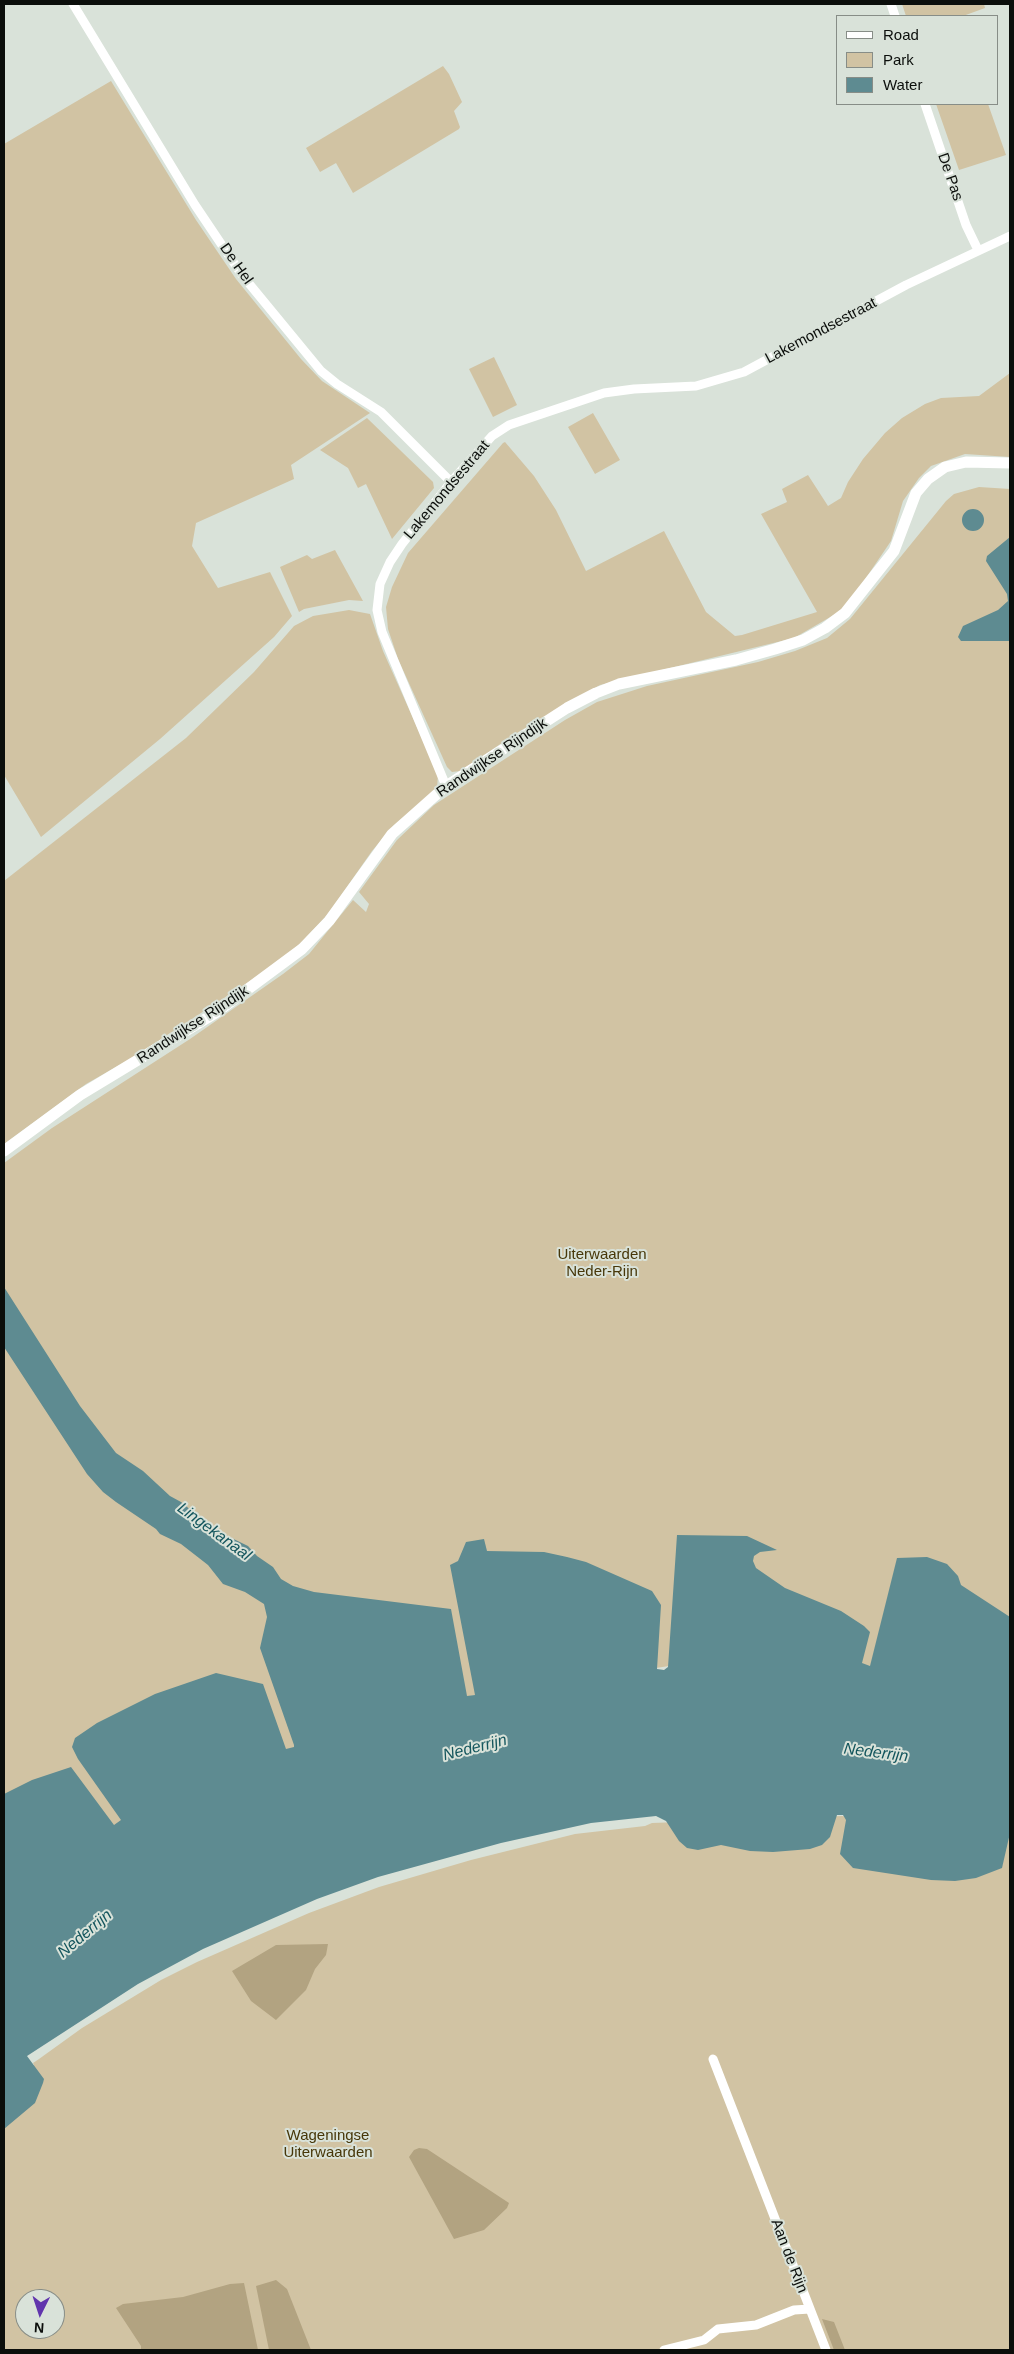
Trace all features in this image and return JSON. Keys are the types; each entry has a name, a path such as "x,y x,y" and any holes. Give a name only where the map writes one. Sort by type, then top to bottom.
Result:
{"street":[{"name":"De Hel","path":"73,4 195,205 242,275 321,371 337,384 381,412 451,482"},
{"name":"De Pas","path":"925,105 966,225 978,250"},
{"name":"Lakemondsestraat","path":"446,786 382,632 377,610 380,584 390,562 451,482 492,436 510,425 604,393 634,389 696,386 744,372 906,285 1010,236"},
{"name":"Randwijkse Rijndijk","path":"4,1151 80,1096 217,1012 302,949 329,921 392,834 446,786 567,708 596,693 619,684 736,660 775,649 803,640 825,628 845,613 894,551 916,493 928,478 946,468 966,462 1010,463"},
{"name":"Aan de Rijn","path":"664,2350 704,2340 718,2329 756,2325 794,2310 810,2309 713,2059"},
{"path":"810,2309 826,2350"}],"green space":[{"path":"902,4 984,4 985,8 966,15 906,15"},
{"path":"443,66 449,74 462,102 454,111 459,129 353,193 336,163 320,172 306,148"},
{"path":"111,81 196,220 236,279 301,359 322,381 370,413 291,465 294,479 196,523 192,546 218,588 270,572 292,616 274,637 160,739 41,837 4,775 4,144"},
{"path":"936,105 988,105 1006,155 959,170"},
{"path":"494,357 517,405 493,417 469,369"},
{"path":"1010,373 1010,457 965,454 931,466 919,478 903,501 891,541 853,597 839,612 794,638 600,685 520,731 460,771 452,772 447,767 398,659 388,629 386,607 392,587 408,553 503,443 505,442 534,476 556,510 586,571 664,531 706,612 735,636 817,612 761,514 787,502 782,489 808,475 828,506 841,498 848,482 863,459 885,433 902,418 925,404 941,398 979,396"},
{"path":"593,413 620,460 595,474 568,427"},
{"path":"367,418 433,482 434,488 392,539 366,484 358,488 348,468 320,450"},
{"name":"Uiterwaarden Neder-Rijn","path":"979,487 1010,489 1010,1660 868,1666 669,1666 470,1696 291,1749 4,1894 4,1163 52,1128 190,1039 283,974 309,954 353,900 366,912 369,904 359,892 397,840 434,805 565,720 597,702 647,686 758,662 795,651 827,638 850,619 946,501 954,494"},
{"path":"335,550 363,601 349,600 304,609 299,612 280,567 307,555 312,559"},
{"path":"349,610 370,614 383,651 438,774 437,789 394,825 372,851 328,914 301,943 273,966 132,1058 86,1084 4,1144 4,881 186,738 254,672 294,626 313,616"},
{"name":"Wageningse Uiterwaarden","path":"842,1816 1010,1833 1010,2350 4,2350 4,2089 34,2065 33,2063 82,2028 161,1980 197,1962 309,1913 379,1887 471,1860 575,1834 645,1826 652,1823"}],"shaded area":[{"path":"328,1944 326,1955 315,1969 306,1990 276,2020 251,2001 232,1971 276,1945"},
{"path":"419,2148 427,2149 509,2203 507,2208 484,2230 454,2239 409,2157 414,2150"},
{"path":"276,2280 287,2289 311,2350 269,2350 256,2286"},
{"path":"244,2283 258,2350 141,2350 141,2346 116,2308 123,2304 183,2297 230,2284"},
{"path":"822,2319 834,2322 845,2350 834,2350"}],"water":[{"path":"973,509 981,512 984,520 981,528 973,531 965,528 962,520 965,512"},
{"path":"1010,537 1010,641 961,641 958,637 963,626 998,610 1008,601 1007,594 986,561 987,556"},
{"path":"4,1287 80,1406 116,1453 143,1471 170,1496 181,1502 215,1530 248,1546 257,1556 273,1567 281,1579 293,1586 314,1592 451,1609 467,1696 475,1695 450,1565 458,1561 466,1542 484,1539 487,1551 544,1552 586,1562 652,1591 661,1605 657,1669 664,1670 668,1667 677,1535 747,1536 777,1550 760,1552 754,1556 753,1561 756,1568 785,1588 841,1611 864,1626 870,1632 862,1663 870,1666 897,1558 927,1557 947,1564 958,1576 961,1585 1010,1617 1010,1833 1002,1868 976,1878 955,1881 931,1880 853,1868 840,1854 846,1820 843,1815 837,1815 830,1837 822,1845 810,1849 773,1852 750,1851 721,1845 698,1850 687,1848 679,1841 666,1821 656,1816 591,1823 501,1843 378,1877 317,1899 203,1949 138,1984 27,2056 44,2079 43,2083 35,2103 4,2129 4,1794 32,1780 71,1767 114,1825 121,1820 78,1759 72,1747 75,1738 97,1723 155,1694 216,1673 263,1684 286,1749 294,1747 294,1745 260,1648 267,1617 264,1604 245,1592 223,1584 208,1565 181,1544 160,1534 156,1529 116,1502 103,1492 87,1474 4,1347"}],"water label":[{"name":"Lingekanaal","path":"214,1532"},
{"name":"Nederrijn","path":"475,1748"},
{"name":"Nederrijn","path":"876,1753"},
{"name":"Nederrijn","path":"85,1934"}]}
